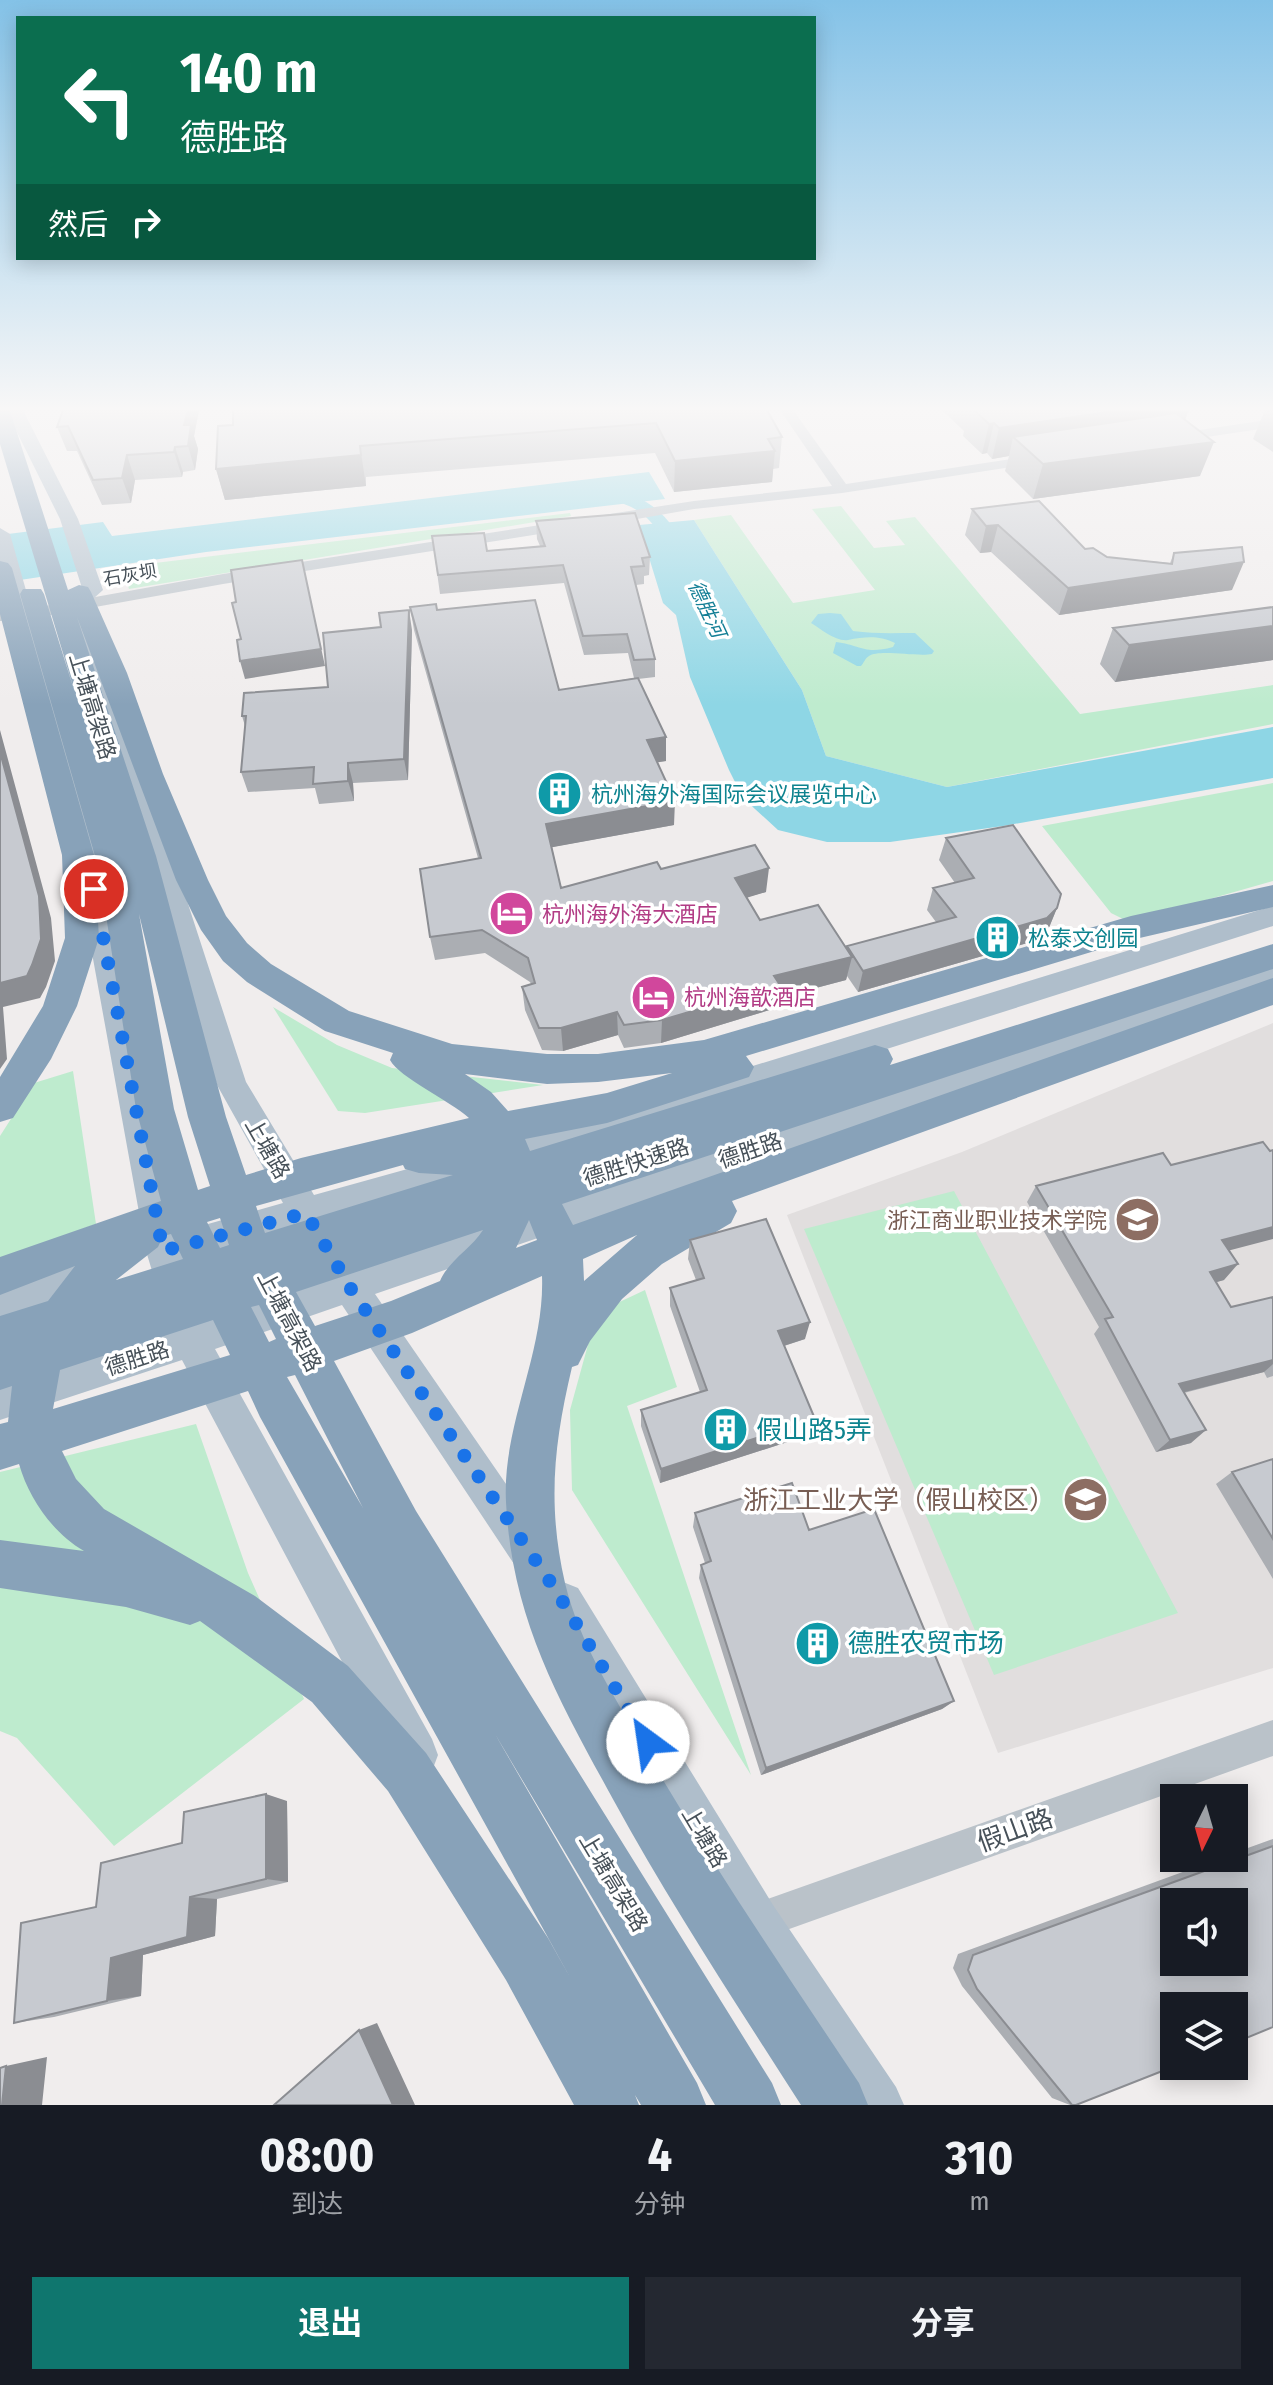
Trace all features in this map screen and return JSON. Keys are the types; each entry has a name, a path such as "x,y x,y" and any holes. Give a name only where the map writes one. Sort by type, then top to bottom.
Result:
{"highway":[{"name":"上塘高架路","path":"6,508 115,870 155,1109 189,1229 276,1401 675,2105"},
{"name":"上塘高架路","path":"34,508 140,856 207,1117 249,1245 399,1528 750,2105"},
{"path":"47,508 86,612 114,673 149,774 192,880 213,922 235,952 259,973 337,1021 460,1088 488,1113 507,1140 516,1164 517,1196 509,1225 497,1246 464,1279 397,1319"},
{"path":"0,568 78,855 82,904 82,938 75,968 38,1049 2,1106"},
{"path":"337,1021 440,1055 498,1065 585,1068 647,1063 704,1054 753,1041 1131,928 1273,899"},
{"path":"608,2105 527,1959 407,1772 330,1684 237,1614 87,1526 59,1496 44,1470 30,1418 31,1396 45,1347 55,1325 76,1294 120,1250 301,1175 433,1141 607,1108 1273,899"},
{"name":"德胜快速路","path":"0,1336 1273,933"},
{"name":"德胜快速路","path":"0,1369 1273,956"},
{"path":"0,1447 58,1432 397,1319 616,1225 1273,991"},
{"path":"542,1396 567,1341 587,1307 627,1266 679,1228 742,1199 1273,1005"},
{"path":"370,1157 464,1159 492,1165 514,1177 544,1207 563,1254 563,1278 529,1477 541,1586 574,1675 658,1828 837,2105"},
{"path":"0,1276 104,1237 167,1233"},
{"path":"0,1428 58,1432"},
{"path":"0,1564 126,1582 237,1614"}],"main road":[{"path":"62,508 93,590 73,606"},
{"path":"0,534 14,612 65,738 191,1341 428,1779 598,2105"},
{"name":"上塘路","path":"73,606 136,781 232,1085 351,1289 555,1589 756,1922 878,2105"},
{"path":"136,781 148,728"},
{"path":"0,1306 167,1233 306,1213 758,1078 1273,916"},
{"name":"德胜路","path":"0,1402 351,1289 565,1212 1273,974"}],"street":[{"name":"石灰坝","path":"14,612 73,606 223,579 675,508"},
{"name":"假山路","path":"756,1922 1273,1738"}],"shaded area":[{"name":"浙江工业大学（假山校区）","path":"1273,1023 1273,1668 998,1753 787,1215 962,1152"}],"green space":[{"path":"843,508 874,548 905,545 886,521 915,517 1080,714 1273,685 1273,724 947,787 826,756 802,690 694,520 731,515 793,603 875,590 812,509"},
{"path":"570,513 571,516 129,589 122,567"},
{"path":"1273,783 1273,881 1129,922 1111,913 1042,826"},
{"path":"273,1007 337,1045 392,1068 543,1085 365,1113 338,1111"},
{"path":"73,1071 96,1224 0,1259 0,1136 34,1083"},
{"path":"954,1191 1178,1613 994,1675 804,1229"},
{"path":"645,1290 677,1387 627,1406 751,1775 572,1490 570,1410 589,1341 611,1306"},
{"path":"196,1424 248,1573 304,1699 114,1846 17,1738 0,1731 0,1472"}],"water":[{"path":"345,508 585,508 206,552 0,583 0,535 103,522 112,536"},
{"path":"694,520 802,690 826,756 947,787 1273,727 1273,778 1003,826 890,842 827,842 778,830 743,798 729,770 690,677 676,615 663,603 639,525"},
{"path":"818,614 841,614 853,631 915,633 934,651 925,655 874,654 857,666 833,653 836,642 875,650 893,647 895,643 877,638 839,639 811,623"}],"building":[{"path":"1046,508 1085,549 1093,548 1107,557 1172,564 1174,553 1242,547 1244,562 1068,588 998,525 986,526 972,509"},
{"path":"635,513 650,557 642,558 644,566 631,567 655,659 634,660 627,634 583,636 563,565 438,575 432,536 484,533 487,551 545,546 536,521"},
{"path":"302,560 321,649 240,661 237,640 241,639 232,603 236,602 231,570"},
{"path":"535,600 559,690 638,678 666,737 647,740 675,801 546,824 561,888 657,862 661,869 755,845 769,868 735,878 760,920 818,905 852,957 774,976 780,985 662,1020 624,1025 617,1012 561,1028 539,1028 522,987 535,983 528,958 482,930 430,937 420,869 481,858 410,607 436,604 437,610"},
{"path":"1273,607 1273,626 1129,645 1113,628"},
{"path":"409,610 404,759 348,763 348,781 313,784 314,767 241,772 246,716 242,716 244,693 328,687 323,633 381,627 379,613"},
{"path":"0,752 39,896 41,939 27,976 0,983"},
{"path":"1013,825 1061,894 1057,908 1047,918 863,971 847,946 956,917 933,888 974,878 946,838"},
{"path":"1263,1142 1270,1151 1273,1150 1273,1227 1222,1240 1238,1264 1210,1272 1231,1307 1273,1297 1273,1360 1179,1384 1206,1430 1170,1440 1105,1319 1113,1317 1036,1186 1163,1153 1171,1165"},
{"path":"766,1219 810,1322 778,1331 815,1419 661,1469 641,1410 707,1390 670,1288 704,1278 690,1240"},
{"path":"1273,1459 1273,1539 1232,1472"},
{"name":"德胜农贸市场","path":"792,1483 809,1530 874,1509 954,1701 766,1768 701,1565 711,1561 695,1513"},
{"path":"266,1794 266,1879 190,1897 187,1937 111,1958 107,2001 14,2023 21,1923 96,1907 101,1863 182,1843 184,1812"},
{"path":"1273,1846 1273,2027 1248,2037 1248,1992 1160,1992 1160,2072 1072,2105 977,1989 968,1970 973,1955 1201,1872 1248,1872 1248,1855"},
{"path":"359,2030 393,2105 274,2105"},
{"path":"6,2066 2,2105 0,2105 0,2068"}],"waterway":[{"name":"德胜河","path":"647,508 660,520 680,553"}],"place":[{"name":"杭州海外海国际会议展览中心","path":"560,794"},
{"name":"杭州海外海大酒店","path":"511,914"},
{"name":"松泰文创园","path":"997,938"},
{"name":"杭州海歆酒店","path":"653,997"},
{"name":"浙江商业职业技术学院","path":"1138,1220"},
{"name":"假山路5弄","path":"725,1430"},
{"name":"浙江工业大学（假山校区）","path":"1086,1500"},
{"name":"德胜农贸市场","path":"817,1643"}],"route":[{"path":"94,889 163,1251 306,1213 351,1289 555,1589 648,1742"}]}
